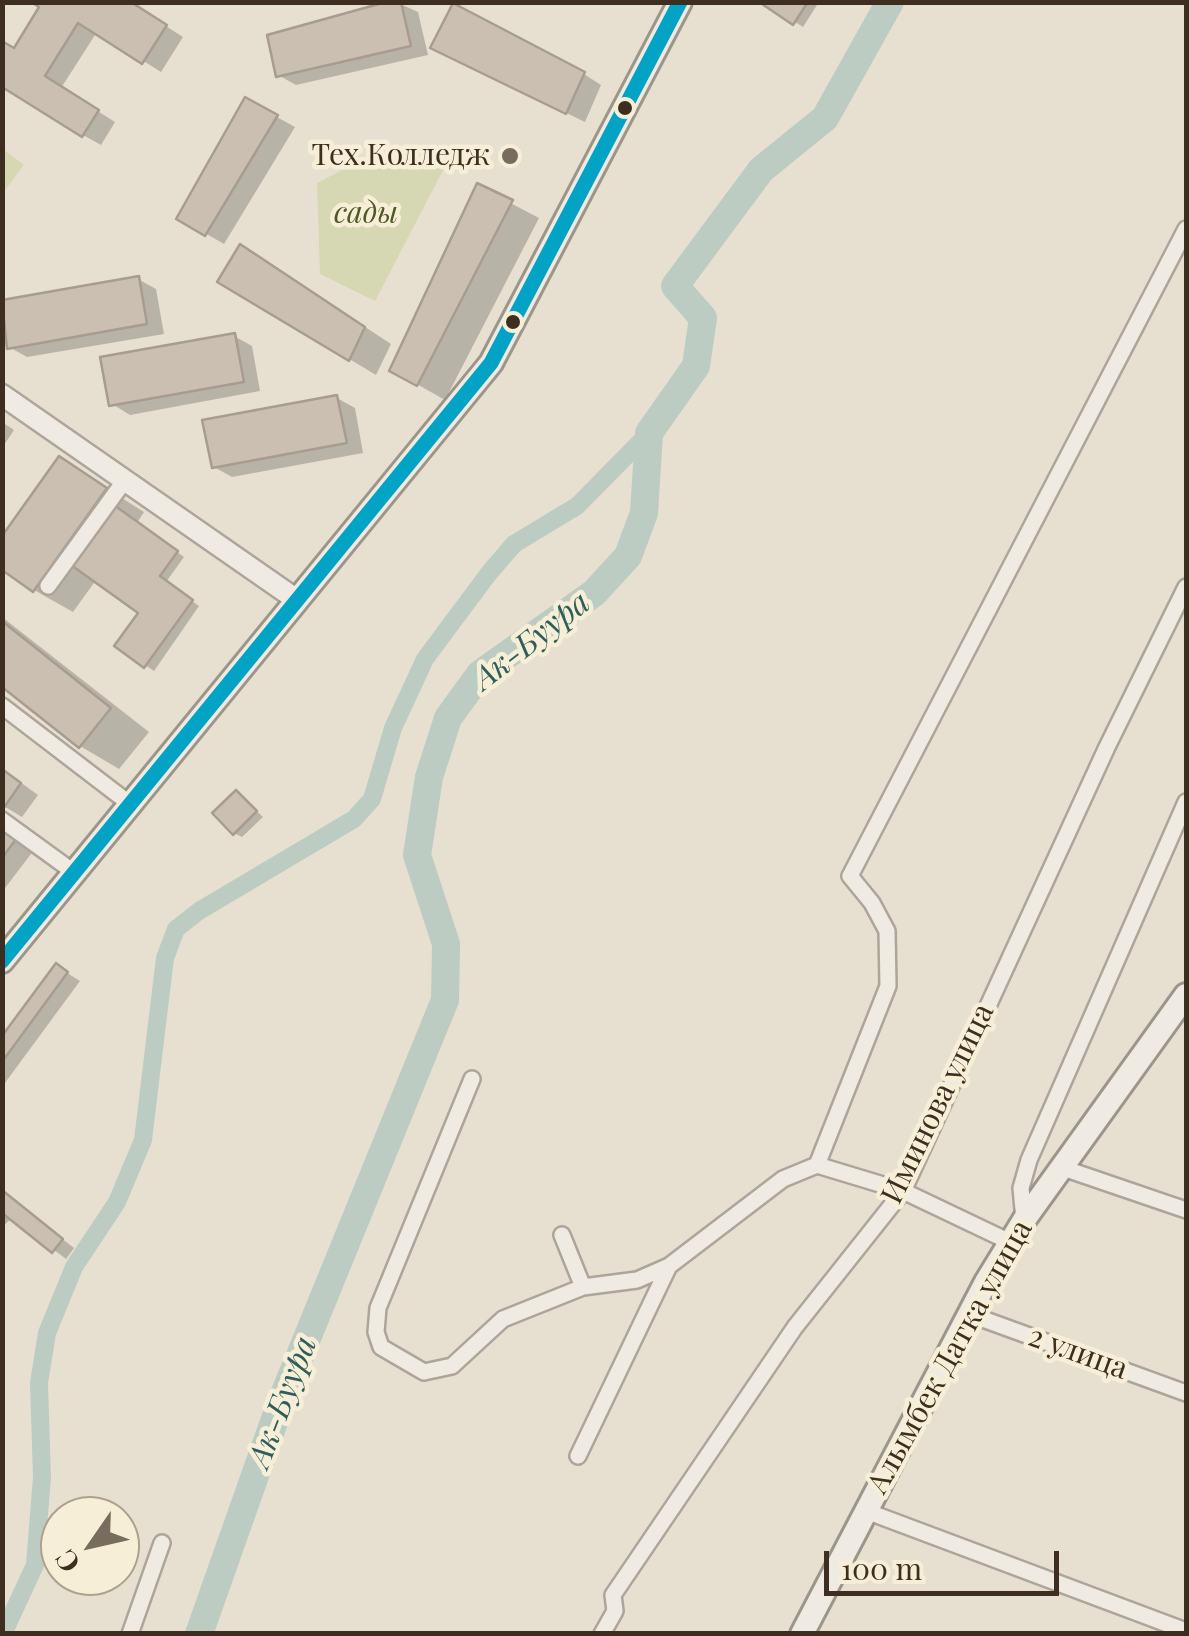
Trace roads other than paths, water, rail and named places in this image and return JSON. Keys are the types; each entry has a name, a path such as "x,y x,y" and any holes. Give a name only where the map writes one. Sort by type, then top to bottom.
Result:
{"main road":[{"path":"2,961 491,363 680,2"},
{"name":"Алымбек Датка улица","path":"802,1634 1010,1242 1184,1002"}],"street":[{"path":"816,1165 888,986 887,931 872,903 850,876 1186,229"},
{"path":"4,398 298,600"},
{"path":"48,586 126,480"},
{"name":"Иминова улица","path":"602,1634 615,1611 613,1595 795,1327 902,1190 1107,747 1186,587"},
{"path":"2,706 130,804"},
{"path":"1024,1220 1021,1188 1028,1160 1186,802"},
{"path":"2,820 75,872"},
{"path":"472,1079 378,1308 376,1332 382,1347 424,1372 452,1366 503,1319 583,1287 637,1280 669,1266 783,1179 816,1165 902,1190 1010,1242"},
{"path":"1063,1168 1186,1210"},
{"path":"562,1235 583,1287"},
{"path":"578,1456 669,1266"},
{"name":"2 улица","path":"969,1314 1186,1393"},
{"path":"866,1511 1186,1631"},
{"path":"130,1634 162,1543"}],"waterway":[{"name":"Ак-Буура","path":"199,1634 281,1402 445,1000 446,944 417,855 429,777 448,718 480,674 594,593 628,556 644,513 649,433 696,366 703,318 675,286 761,170 825,118 890,2"},
{"path":"3,1634 35,1565 42,1477 39,1383 47,1333 74,1267 117,1202 143,1140 165,958 176,929 199,911 354,819 372,799 393,728 425,659 489,573 514,544 577,506 649,433"}],"place":[{"name":"Тех.Колледж","path":"510,156"}],"park label":[{"name":"сады","path":"366,214"}]}
